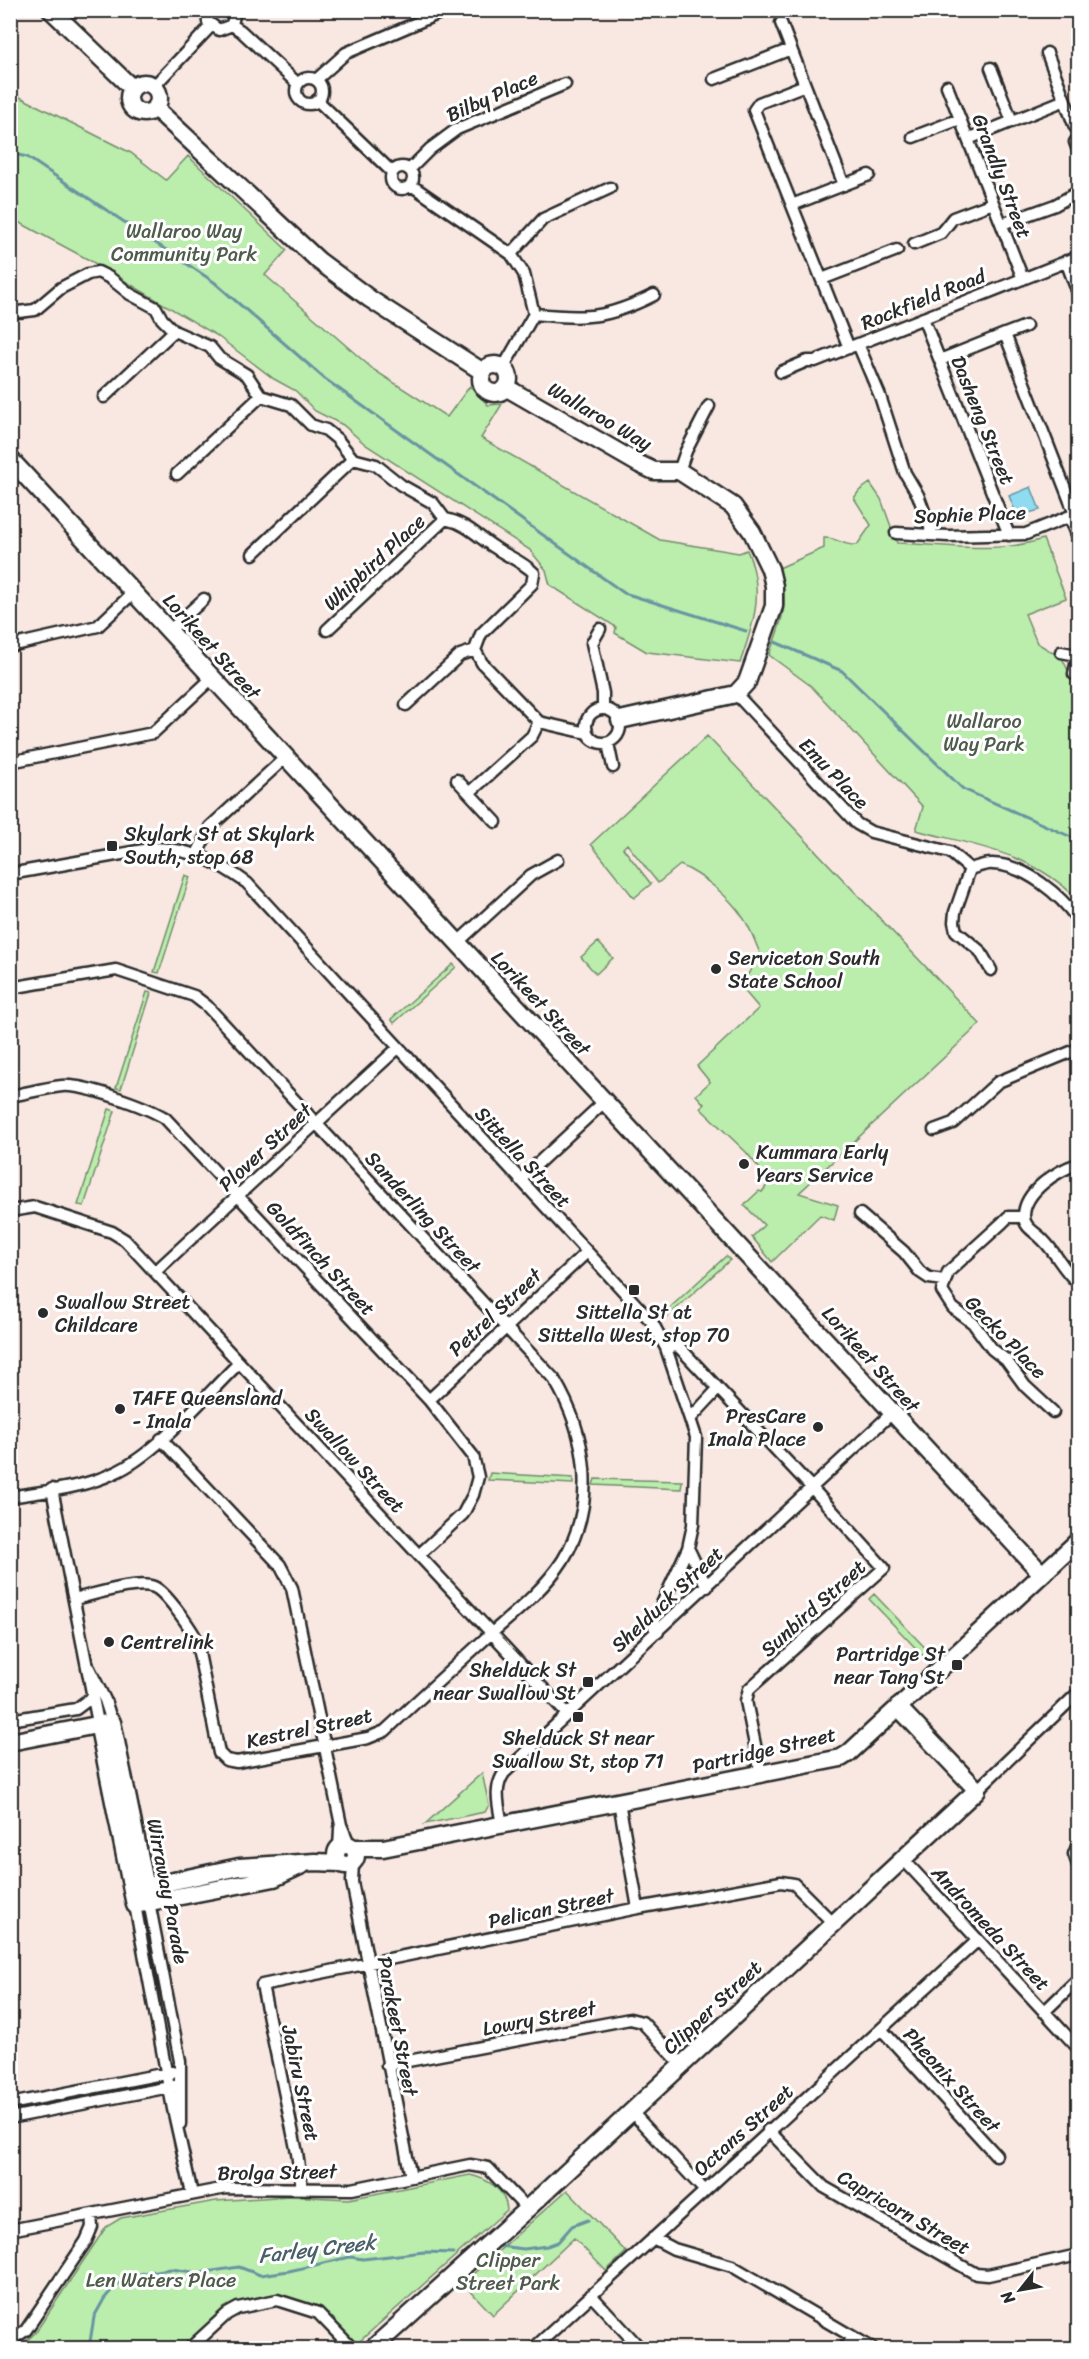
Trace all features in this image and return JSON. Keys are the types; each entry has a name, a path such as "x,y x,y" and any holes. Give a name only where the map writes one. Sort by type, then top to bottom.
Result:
{"street":[{"path":"51,10 132,88"},
{"path":"207,10 206,17 211,26 219,30 232,25"},
{"path":"232,25 235,10"},
{"path":"316,80 346,53 447,10"},
{"path":"781,23 844,185"},
{"path":"232,25 298,84"},
{"path":"154,86 211,26"},
{"path":"714,79 791,49"},
{"path":"1047,53 1075,127"},
{"path":"991,68 1012,121"},
{"path":"307,78 316,80 321,90 317,100 309,103 301,101 296,94 298,84 307,78"},
{"path":"141,83 154,86 159,99 155,108 146,112 133,108 129,100 132,88 141,83"},
{"name":"Bilby Place","path":"409,170 430,149 457,129 565,84"},
{"path":"805,85 759,103 754,110 822,279 853,346 880,396 905,473 918,495 933,535"},
{"name":"Grandly Street","path":"947,86 1023,279"},
{"path":"317,100 392,172 392,183 397,189 405,189 411,185 413,175 409,170 398,167 392,172"},
{"path":"968,139 1065,100"},
{"path":"155,108 264,212 327,267 370,299 483,372"},
{"path":"913,137 960,118"},
{"path":"792,205 869,175"},
{"path":"411,185 512,254 527,283 534,314 503,368"},
{"path":"512,254 543,219 610,188"},
{"path":"1002,224 1055,205 1078,192"},
{"path":"914,244 941,233 953,218 993,203"},
{"path":"822,279 897,250"},
{"name":"Rockfield Road","path":"781,372 853,346 1078,256"},
{"path":"1066,261 1078,293"},
{"path":"13,312 35,310 61,288 98,272 147,301 174,331 210,347 219,358 247,375 261,396 291,405 311,425 326,430 337,439 353,459 376,465 401,485 433,503 445,519 461,522 495,548 523,562 534,573 532,584 524,595 481,634 476,650 482,663 539,722 587,733"},
{"path":"534,314 580,318 602,317 654,295"},
{"name":"Dasheng Street","path":"923,318 1009,535"},
{"path":"940,360 1026,326"},
{"path":"104,397 174,331"},
{"path":"1005,334 1075,515 1078,537"},
{"path":"495,365 503,368 509,375 507,388 499,393 485,389 481,381 483,372 495,365"},
{"name":"Wallaroo Way","path":"507,388 639,464 654,471 679,471 733,506 752,532 770,569 774,586 774,606 758,645 747,682 736,694"},
{"path":"177,474 261,396"},
{"path":"679,471 686,451 709,406"},
{"name":"Lorikeet Street","path":"10,459 1042,1574"},
{"path":"253,554 353,459"},
{"name":"Sophie Place","path":"896,533 1026,534 1075,515"},
{"name":"Whipbird Place","path":"327,630 445,519"},
{"path":"10,646 98,626 134,592"},
{"path":"169,631 204,599"},
{"path":"600,629 592,643 603,693 603,708"},
{"path":"406,705 460,655 476,650"},
{"path":"1061,652 1078,655 1074,674"},
{"path":"10,762 153,733 212,679"},
{"path":"620,720 736,694"},
{"name":"Emu Place","path":"736,694 857,824 871,832 950,852 970,868"},
{"path":"603,708 613,711 620,720 618,735 608,743 594,741 587,733 586,723 589,716 603,708"},
{"path":"470,792 532,735 539,722"},
{"path":"608,743 613,767"},
{"path":"197,854 210,827 286,757"},
{"path":"457,780 496,822"},
{"name":"Sittella Street","path":"10,874 155,848 176,849 197,854 221,865 247,883 652,1322 666,1348 696,1437 693,1525 688,1548 656,1619 654,1627 658,1632"},
{"path":"458,943 531,875 558,860"},
{"path":"991,970 980,951 956,931 954,922 955,912 970,868 990,863 1001,864 1032,878 1054,891 1078,920"},
{"name":"Sanderling Street","path":"10,988 116,970 194,996 207,1006 554,1379 564,1396 582,1441 585,1458 583,1510 579,1525 563,1560 548,1580 493,1632"},
{"name":"Plover Street","path":"156,1271 398,1048"},
{"path":"934,1130 953,1123 998,1082 1078,1049"},
{"name":"Goldfinch Street","path":"10,1096 62,1086 76,1086 151,1110 165,1118 429,1400 474,1456 478,1477 464,1514 420,1554"},
{"path":"520,1180 604,1102"},
{"path":"1078,1164 1046,1181 1030,1199 1024,1216 1027,1226 1044,1241 1055,1258 1078,1283"},
{"name":"Swallow Street","path":"10,1211 35,1207 111,1232 125,1240 493,1632 567,1714"},
{"path":"860,1214 904,1252 920,1272 929,1278 944,1280 948,1272 1008,1217 1024,1216"},
{"name":"Petrel Street","path":"429,1400 586,1252"},
{"name":"Gecko Place","path":"944,1280 942,1291 953,1308 973,1323 992,1349 1006,1360 1024,1386 1053,1412"},
{"path":"666,1348 677,1346 812,1488"},
{"path":"10,1497 93,1481 116,1473 133,1463 161,1439 239,1363"},
{"path":"691,1418 717,1390"},
{"name":"Shelduck Street","path":"502,1825 498,1802 498,1782 504,1773 892,1413"},
{"name":"Parakeet Street","path":"161,1439 280,1565 292,1588 411,2177"},
{"name":"Sunbird Street","path":"761,1774 746,1701 749,1689 889,1568 812,1488"},
{"name":"Wirraway Parade","path":"52,1489 88,1665 92,1697 105,1722"},
{"name":"Partridge Street","path":"140,1896 274,1878 309,1863 841,1758 1078,1541"},
{"path":"688,1548 707,1587"},
{"name":"Kestrel Street","path":"74,1599 140,1585 155,1587 188,1623 196,1638 219,1753 226,1760 237,1762 368,1738 385,1731 493,1632"},
{"name":"Wirraway Parade","path":"88,1665 105,1700 105,1722 140,1896 181,2071 179,2130"},
{"name":"Clipper Street","path":"373,2349 527,2209 1078,1694"},
{"path":"10,1720 76,1709 92,1697"},
{"path":"898,1707 977,1790"},
{"path":"44,1713 62,1731"},
{"path":"10,1742 105,1722"},
{"path":"619,1802 638,1908"},
{"path":"1078,1844 1074,1854 1078,1865"},
{"name":"Andromeda Street","path":"903,1859 1078,2048"},
{"name":"Pelican Street","path":"262,1985 638,1908 788,1882 794,1884 833,1923"},
{"name":"Wirraway Parade","path":"140,1896 169,2087 192,2194"},
{"name":"Octans Street","path":"534,2349 768,2130 882,2030 978,1940"},
{"path":"1044,2012 1078,1979"},
{"name":"Jabiru Street","path":"262,1985 297,2153 302,2188"},
{"name":"Lowry Street","path":"387,2064 630,2019 642,2022 681,2064"},
{"name":"Pheonix Street","path":"882,2030 996,2155"},
{"path":"10,2104 181,2071"},
{"path":"10,2118 181,2085"},
{"path":"631,2110 704,2190"},
{"name":"Capricorn Street","path":"768,2130 824,2187 976,2274 988,2275 1078,2255"},
{"name":"Brolga Street","path":"10,2230 226,2188 352,2189 482,2165 494,2172 527,2209"},
{"path":"10,2341 27,2330 86,2241 92,2227 91,2215"},
{"path":"653,2238 674,2249 732,2266 872,2349"},
{"path":"591,2295 640,2349"},
{"path":"190,2349 232,2311 277,2300 318,2313 352,2349"},
{"path":"843,2349 855,2338"}],"green space":[{"name":"Wallaroo Way Community Park","path":"10,92 131,153 166,180 188,156 287,250 265,275 374,370 447,417 470,386 488,405 502,404 481,438 660,540 739,553 747,550 755,579 756,607 740,663 647,652 615,633 616,627 550,585 546,570 530,550 366,445 343,425 315,411 296,391 274,379 216,335 91,261 11,218"},
{"name":"Wallaroo Way Park","path":"870,483 881,499 897,543 989,547 1026,544 1043,539 1066,598 1025,614 1037,643 1062,658 1078,691 1078,900 1043,871 1023,861 1003,853 916,830 923,807 811,686 769,655 783,612 784,593 779,568 824,548 824,538 857,545 871,525 854,498"},
{"path":"707,736 980,1024 799,1193 838,1205 834,1220 820,1215 772,1262 752,1237 764,1225 744,1205 759,1191 762,1192 770,1181 746,1152 700,1108 704,1104 696,1095 710,1082 697,1066 759,1008 741,987 760,953 753,936 744,919 731,903 689,869 680,865 658,883 627,844 623,848 651,884 634,898 591,844"},
{"path":"185,875 190,877 159,973 154,972"},
{"path":"598,942 613,958 596,974 581,957"},
{"path":"453,964 456,967 394,1023 391,1019"},
{"path":"147,992 151,993 121,1089 116,1088"},
{"path":"109,1109 115,1111 84,1206 78,1205"},
{"path":"726,1256 730,1260 666,1318 663,1314"},
{"path":"490,1473 573,1478 573,1484 488,1480"},
{"path":"595,1479 682,1481 681,1489 593,1485"},
{"path":"874,1594 933,1656 928,1661 869,1599"},
{"path":"482,1773 489,1805 485,1812 425,1824"},
{"name":"Len Waters Place","path":"470,2175 495,2186 506,2203 507,2210 352,2348 318,2313 277,2300 238,2308 190,2348 19,2348 35,2333 106,2227 121,2218 216,2201 290,2196 349,2199"},
{"name":"Clipper Street Park","path":"567,2190 626,2252 606,2271 574,2238 493,2315 463,2283"}],"water":[{"path":"1031,487 1040,510 1017,516 1009,496"}],"waterway":[{"path":"10,153 27,157 214,282 325,379 624,593 746,631"},
{"path":"775,642 842,671 963,789 1078,840"},
{"name":"Farley Creek","path":"499,2246 524,2249 547,2246 558,2242 572,2226 588,2220"},
{"name":"Farley Creek","path":"89,2348 94,2317 104,2299 115,2286 129,2277 148,2272 171,2269 200,2273 239,2267 260,2275 350,2257 363,2259 424,2252 453,2253"}],"place":[{"name":"Skylark St at Skylark South, stop 68","path":"112,846"},
{"name":"Serviceton South State School","path":"716,969"},
{"name":"Kummara Early Years Service","path":"744,1164"},
{"name":"Sittella St at Sittella West, stop 70","path":"634,1290"},
{"name":"Swallow Street Childcare","path":"43,1313"},
{"name":"TAFE Queensland - Inala","path":"120,1409"},
{"name":"PresCare Inala Place","path":"818,1427"},
{"name":"Centrelink","path":"109,1642"},
{"name":"Partridge St near Tang St","path":"957,1665"},
{"name":"Shelduck St near Swallow St","path":"588,1682"},
{"name":"Shelduck St near Swallow St, stop 71","path":"578,1717"}]}
